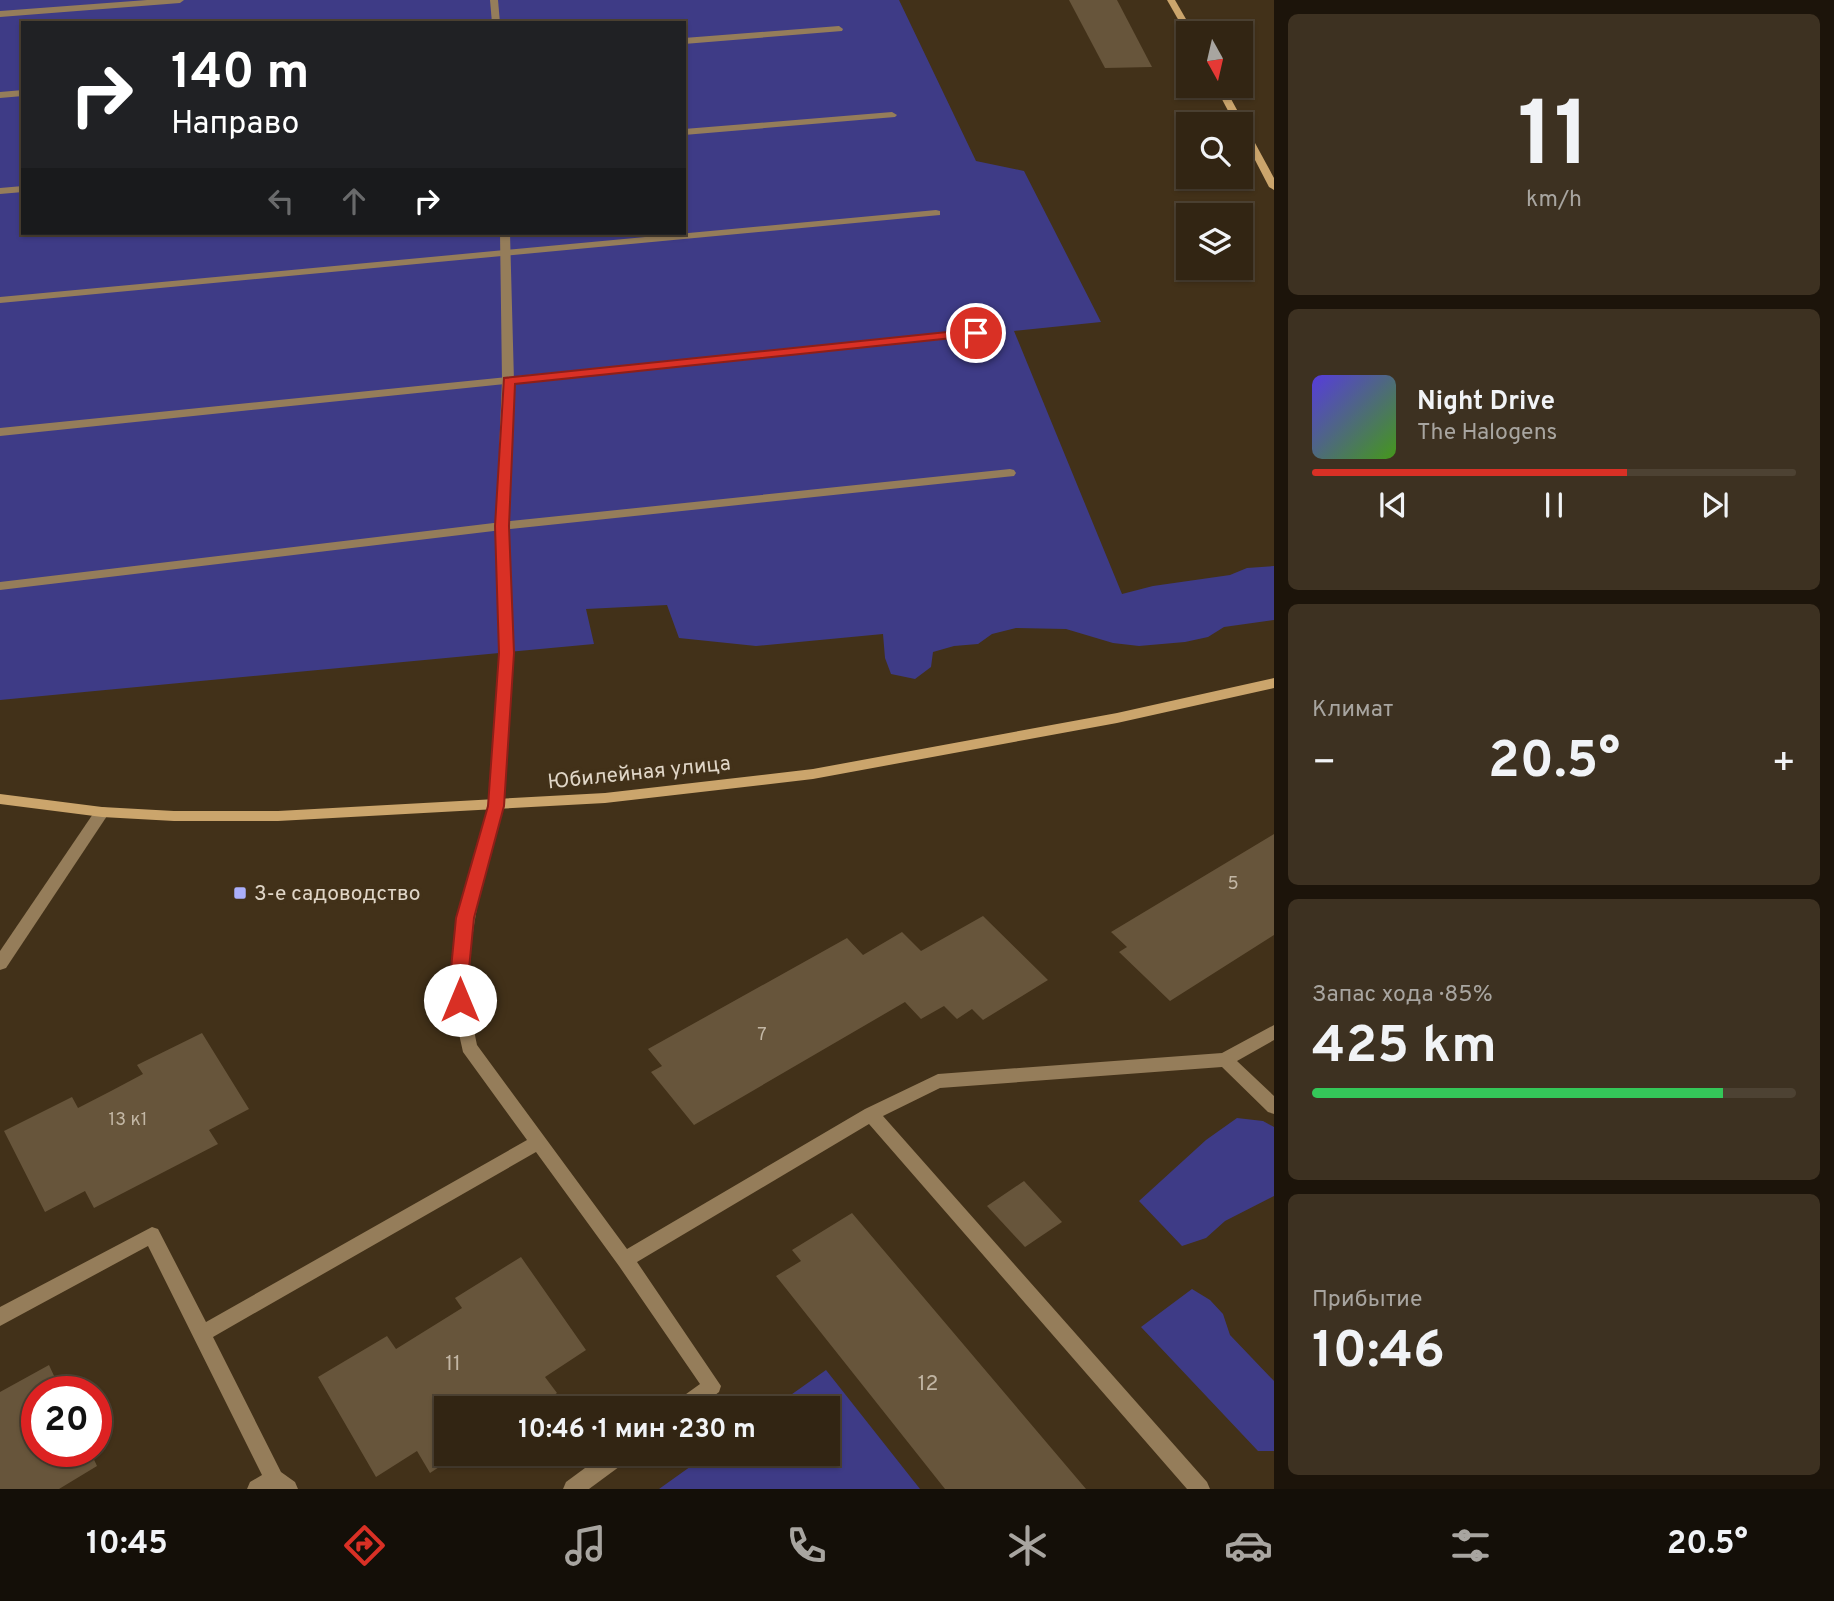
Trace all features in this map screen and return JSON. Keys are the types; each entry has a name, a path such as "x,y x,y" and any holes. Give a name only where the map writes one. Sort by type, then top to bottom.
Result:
{"street":[{"path":"0,14 180,0"},
{"path":"494,0 496,21"},
{"path":"1171,0 1183,21"},
{"path":"686,41 839,29"},
{"path":"0,95 21,93"},
{"path":"686,132 892,115"},
{"path":"1253,149 1274,187"},
{"path":"0,191 21,189"},
{"path":"0,300 936,213"},
{"path":"505,235 508,381 502,526 507,653 496,806 465,918 459,979 462,1020 469,1047 625,1260 712,1386 699,1396"},
{"path":"0,432 976,333"},
{"path":"0,586 502,526 1010,473"},
{"name":"Юбилейная улица","path":"0,799 102,812 174,816 278,816 496,806 630,796 813,774 1104,720 1274,683"},
{"path":"0,964 102,812"},
{"path":"625,1260 871,1114 938,1081 1225,1060 1274,1032"},
{"path":"1225,1060 1274,1107"},
{"path":"871,1114 1200,1489"},
{"path":"202,1334 537,1143"},
{"path":"0,1317 152,1235 273,1486"},
{"path":"573,1489 604,1466"}],"shaded area":[{"path":"0,0 899,0 976,161 1024,171 1101,322 1014,331 1122,594 1153,586 1230,575 1247,568 1274,566 1274,620 1224,627 1208,637 1185,642 1139,646 1113,643 1066,629 1016,628 992,634 978,644 954,646 933,652 931,667 915,679 891,674 885,658 883,634 756,646 679,638 667,605 586,609 594,644 0,700"},
{"path":"1237,1118 1263,1121 1274,1127 1274,1196 1225,1221 1206,1238 1182,1246 1139,1201 1206,1140"},
{"path":"1192,1289 1210,1300 1223,1314 1230,1335 1274,1381 1274,1451 1258,1451 1141,1327"},
{"path":"826,1370 920,1489 659,1489 691,1466 840,1466 840,1396 789,1396"}],"building":[{"path":"1069,0 1117,0 1152,67 1105,68"},
{"path":"1274,834 1274,935 1170,1001 1119,952 1127,947 1111,932"},
{"path":"983,916 1048,980 983,1020 972,1009 957,1019 944,1006 921,1019 905,1002 694,1125 651,1072 662,1066 648,1049 847,938 863,955 902,932 921,951"},
{"path":"202,1033 249,1109 209,1130 218,1144 94,1208 85,1191 45,1212 4,1131 72,1097 78,1108 143,1074 137,1065"},
{"path":"1024,1181 1062,1222 1025,1247 987,1206"},
{"path":"852,1213 1086,1489 945,1489 776,1276 801,1261 792,1250"},
{"path":"521,1257 586,1350 545,1377 557,1393 552,1396 434,1396 434,1466 441,1466 430,1473 417,1451 376,1477 318,1377 387,1336 396,1349 462,1308 455,1298"},
{"path":"49,1365 54,1376 29,1376"},
{"path":"21,1380 21,1467 95,1467 59,1489 0,1489 0,1392"}],"place":[{"name":"3-е садоводство","path":"240,893"}],"route":[{"path":"460,1000 459,979 465,918 496,806 507,653 502,526 508,381 976,333"}]}
